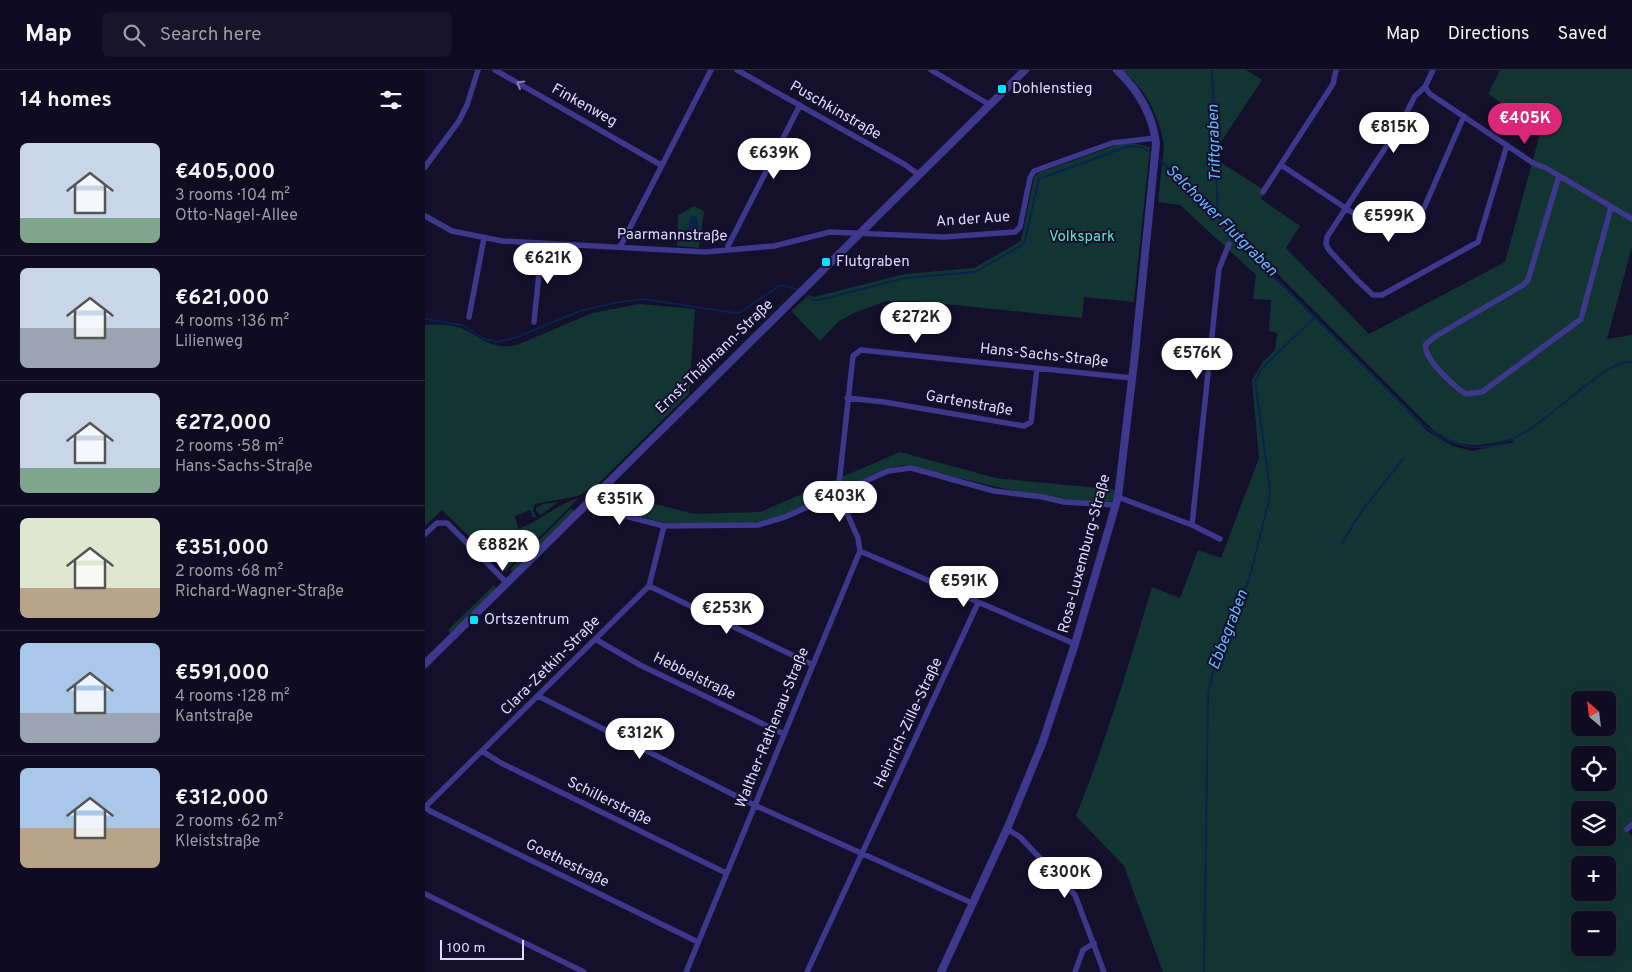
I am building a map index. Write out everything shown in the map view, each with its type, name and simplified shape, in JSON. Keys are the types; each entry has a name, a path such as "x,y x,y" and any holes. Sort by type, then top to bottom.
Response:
{"street":[{"path":"425,167 459,121 467,105 478,70"},
{"name":"Finkenweg","path":"495,70 661,165"},
{"path":"620,247 711,70"},
{"name":"Puschkinstraße","path":"737,70 911,168 919,175"},
{"path":"931,70 982,99 989,106"},
{"name":"Ernst-Thälmann-Straße","path":"425,664 1025,70"},
{"name":"Rosa-Luxemburg-Straße","path":"941,972 1007,828 1042,744 1075,644 1118,497 1133,378 1155,138 1151,121 1142,101 1117,70"},
{"path":"1263,192 1333,84 1336,70"},
{"path":"1433,70 1425,87 1418,91 1399,127 1327,237 1326,246 1369,292 1382,295 1478,242 1507,145"},
{"path":"1425,87 1430,94 1533,163 1632,219"},
{"path":"728,250 728,246 801,106"},
{"path":"1281,165 1387,233 1395,231 1421,212 1464,116"},
{"name":"An der Aue","path":"861,232 944,237 1015,232 1019,227 1030,178 1034,171 1112,143 1155,138"},
{"path":"1559,176 1528,280 1523,285 1436,336 1426,344 1425,351 1429,359 1466,394 1482,392 1581,319 1611,207"},
{"name":"Paarmannstraße","path":"425,216 453,230 484,238 542,244 705,252 774,246 830,232 861,232"},
{"path":"469,316 484,238"},
{"path":"534,322 542,244"},
{"path":"1192,525 1219,269 1229,244"},
{"name":"Hans-Sachs-Straße","path":"838,493 853,356 861,350 1133,378"},
{"name":"Gartenstraße","path":"847,398 884,402 1024,426 1031,422 1037,368"},
{"path":"587,503 594,508 664,526 767,524 888,470 905,467 994,491 1043,497 1064,502 1115,506"},
{"path":"838,493 859,538 860,551 1075,644"},
{"path":"1118,497 1192,525 1220,539"},
{"path":"425,534 437,523 447,523 507,583"},
{"path":"664,526 649,586 813,665"},
{"name":"Walther-Rathenau-Straße","path":"686,972 860,551"},
{"name":"Clara-Zetkin-Straße","path":"425,807 649,586"},
{"name":"Heinrich-Zille-Straße","path":"807,972 978,603"},
{"name":"Hebbelstraße","path":"595,639 640,665 784,734"},
{"path":"538,696 754,805 972,903"},
{"name":"Schillerstraße","path":"482,751 501,763 727,873"},
{"name":"Goethestraße","path":"425,807 451,822 698,942"},
{"path":"1007,828 1020,837 1075,895 1104,972"},
{"path":"425,894 584,972"},
{"path":"1075,972 1083,950 1094,943"}],"green space":[{"path":"1122,70 1246,70 1262,80 1219,145 1220,162 1261,188 1265,192 1261,199 1300,226 1286,248 1369,334 1505,262 1541,130 1488,94 1500,70 1632,70 1632,247 1607,339 1632,335 1632,828 1628,831 1632,837 1632,972 1163,972 1124,866 1076,816 1126,674 1152,587 1180,598 1198,550 1221,558 1259,458 1252,380 1263,362 1275,350 1277,333 1269,331 1271,300 1253,299 1256,275 1180,205 1158,202 1164,146 1155,114 1138,85","holes":["1241,237 1433,430 1461,444 1479,445 1511,439 1514,442 1472,451 1453,446 1427,431 1318,320 1237,243"]},
{"name":"Volkspark","path":"1132,143 1150,147 1134,302 1084,297 1082,318 916,301 887,301 856,312 839,321 820,341 791,311 809,295 814,297 905,274 974,268 1021,241 1034,178 1038,173 1117,145"},
{"path":"694,206 704,211 699,248 677,246 678,215"},
{"path":"640,304 695,309 689,394 597,485 578,496 535,504 533,510 536,517 533,517 530,510 515,516 518,529 534,522 563,504 579,498 505,571 442,510 425,526 425,325 461,328 487,342 508,346 517,345 592,313"},
{"path":"900,452 996,478 1117,490 1115,498 1109,502 1072,501 1010,490 904,465 885,469 778,518 753,523 665,523 594,504 608,492 694,514 760,512"},
{"path":"558,502 541,515 536,511 536,508 543,504"},
{"path":"571,508 575,512 513,572 510,569"},
{"path":"494,585 496,588 494,592 451,634 448,630"}],"water":[{"path":"691,216 696,216 699,227 696,232 685,237 682,233 688,228"}],"waterway":[{"name":"Triftgraben","path":"1212,70 1218,215"},
{"name":"Selchower Flutgraben","path":"804,294 813,300 819,300 905,278 975,272 1024,244 1039,179 1129,146 1141,147 1153,154"},
{"name":"Selchower Flutgraben","path":"1157,157 1218,216 1238,240 1421,423 1445,439 1468,447 1490,446 1510,440 1530,429 1609,369 1626,362 1632,362"},
{"name":"Selchower Flutgraben","path":"425,319 462,325 483,338 497,342 515,338 580,311 614,303 643,299 739,313 779,286 784,285 800,291"},
{"name":"Ebbegraben","path":"1204,972 1208,695 1216,659 1249,580 1270,489 1255,381 1262,368 1316,316"},
{"path":"1342,543 1361,512 1403,459"}],"place":[{"name":"Dohlenstieg","path":"1002,89"},
{"name":"Flutgraben","path":"826,262"},
{"name":"Ortszentrum","path":"474,620"}]}
